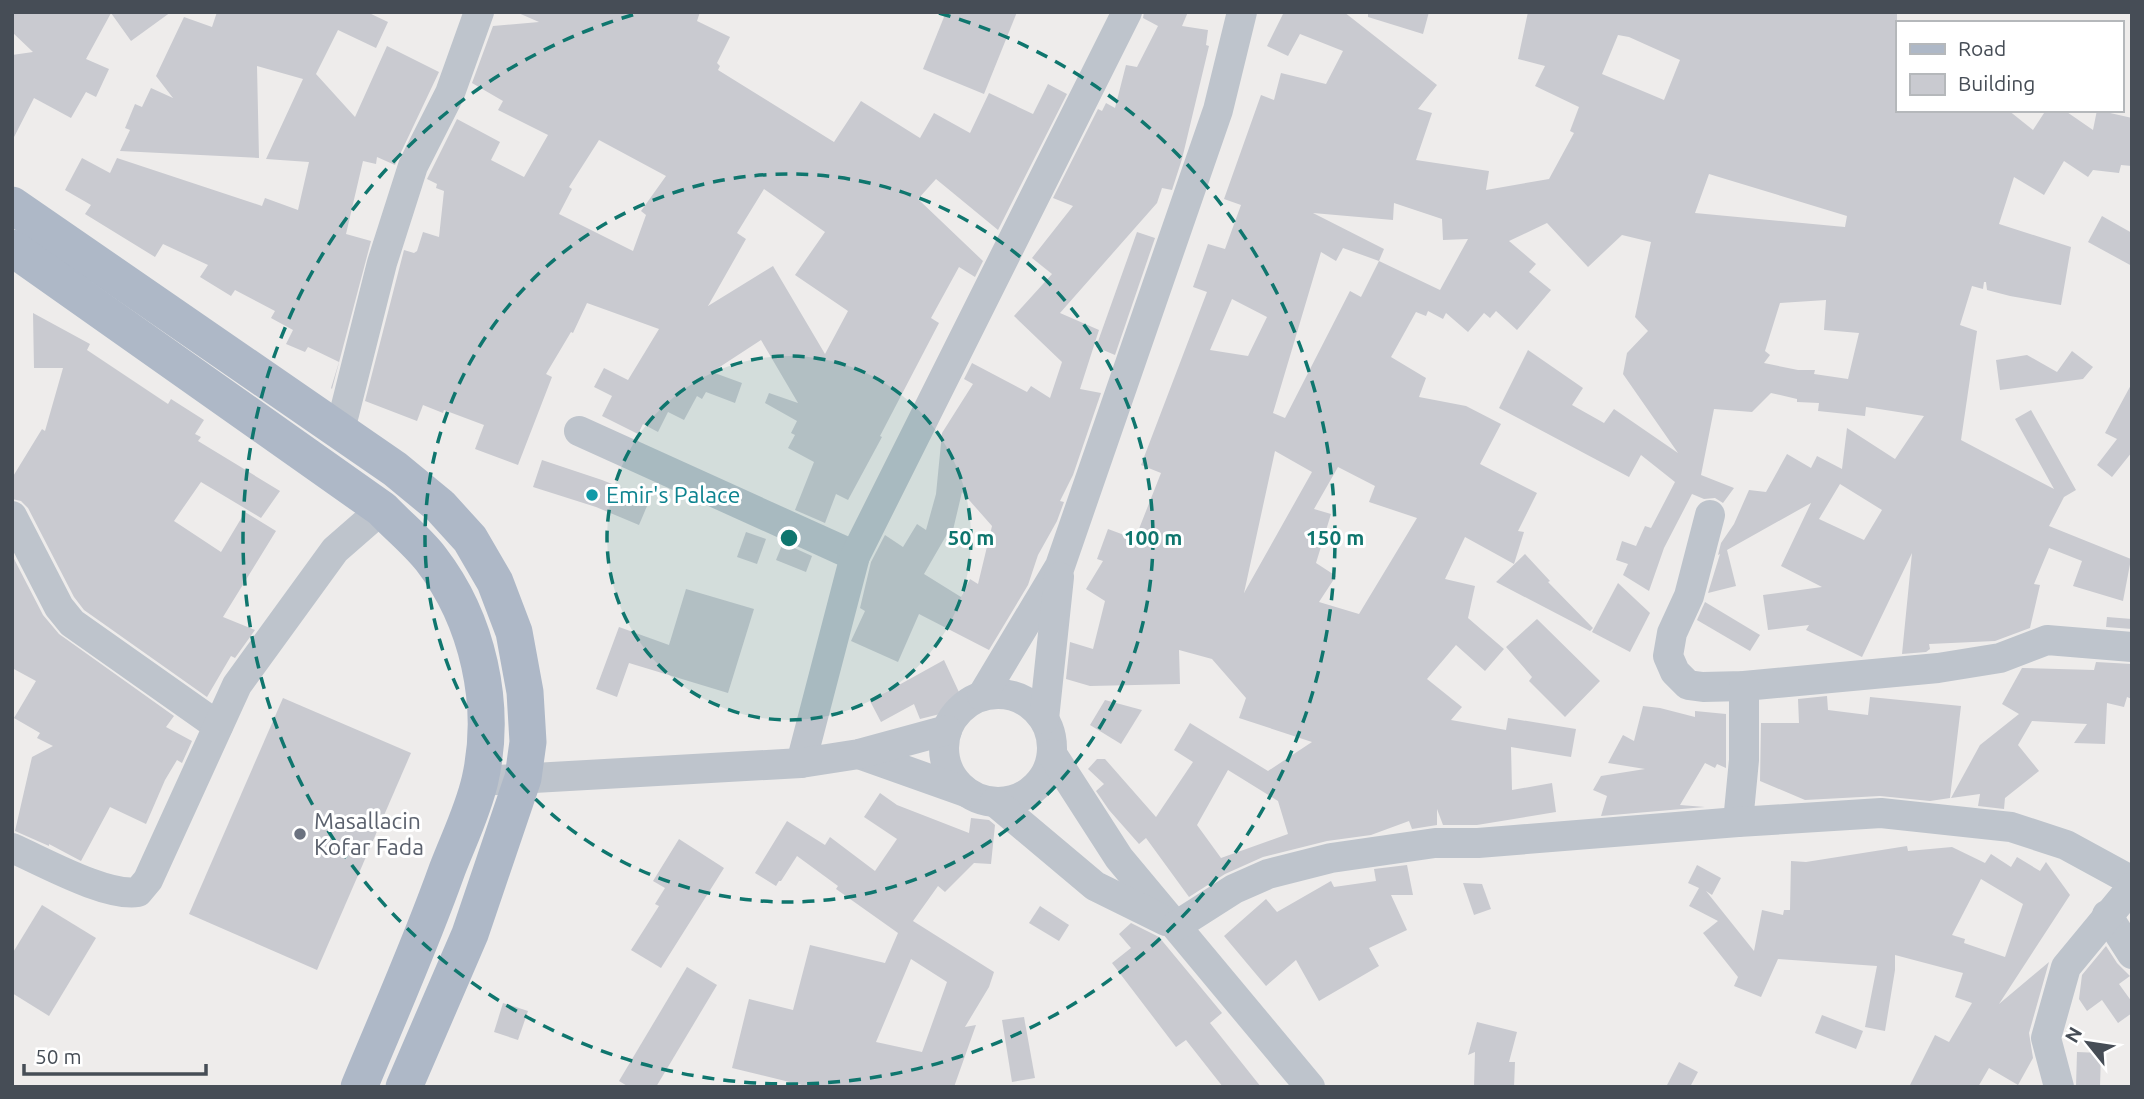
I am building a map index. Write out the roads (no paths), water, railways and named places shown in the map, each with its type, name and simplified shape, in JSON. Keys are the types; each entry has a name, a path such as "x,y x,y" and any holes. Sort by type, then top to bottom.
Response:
{"main road":[{"path":"12,205 395,469 440,506 470,539 495,582 514,632 525,692 528,742 523,778 470,934 404,1087"},
{"path":"12,248 382,509 430,558 456,599 473,640 484,683 486,733 480,781 430,918 359,1087"}],"street":[{"path":"340,430 382,263 413,166 450,93 478,12"},
{"path":"801,763 855,556 1127,12"},
{"path":"982,696 1060,566 1218,110 1242,12"},
{"path":"579,431 855,556"},
{"path":"12,848 102,887 125,894 138,892 148,880 237,685 335,550 382,509"},
{"path":"1710,515 1689,596 1672,633 1668,656 1675,672 1688,685 1744,686 1938,668 2000,658 2048,640 2132,647"},
{"path":"12,516 58,607 72,623 218,726"},
{"path":"1044,719 1060,566"},
{"path":"1738,822 1744,760 1744,686"},
{"path":"859,754 980,799 1010,801 1024,796 1036,786 1047,771 1052,754 1051,736 1044,719 1031,705 1016,697 999,693 982,696 967,703 954,715 947,730 945,760 949,773 966,792"},
{"path":"480,781 801,763 859,754 947,730"},
{"path":"1052,754 1119,858 1310,1087"},
{"path":"995,802 1095,886 1176,926"},
{"path":"1176,926 1234,890 1268,874 1331,858 1435,843 1478,843 1881,813 2011,827 2066,845 2132,881"},
{"path":"2059,1087 2046,1038 2066,967 2132,887"},
{"path":"2107,915 2132,954"}],"place":[{"name":"Emir's Palace","path":"592,495"},
{"name":"Masallacin Kofar Fada","path":"300,834"}]}
